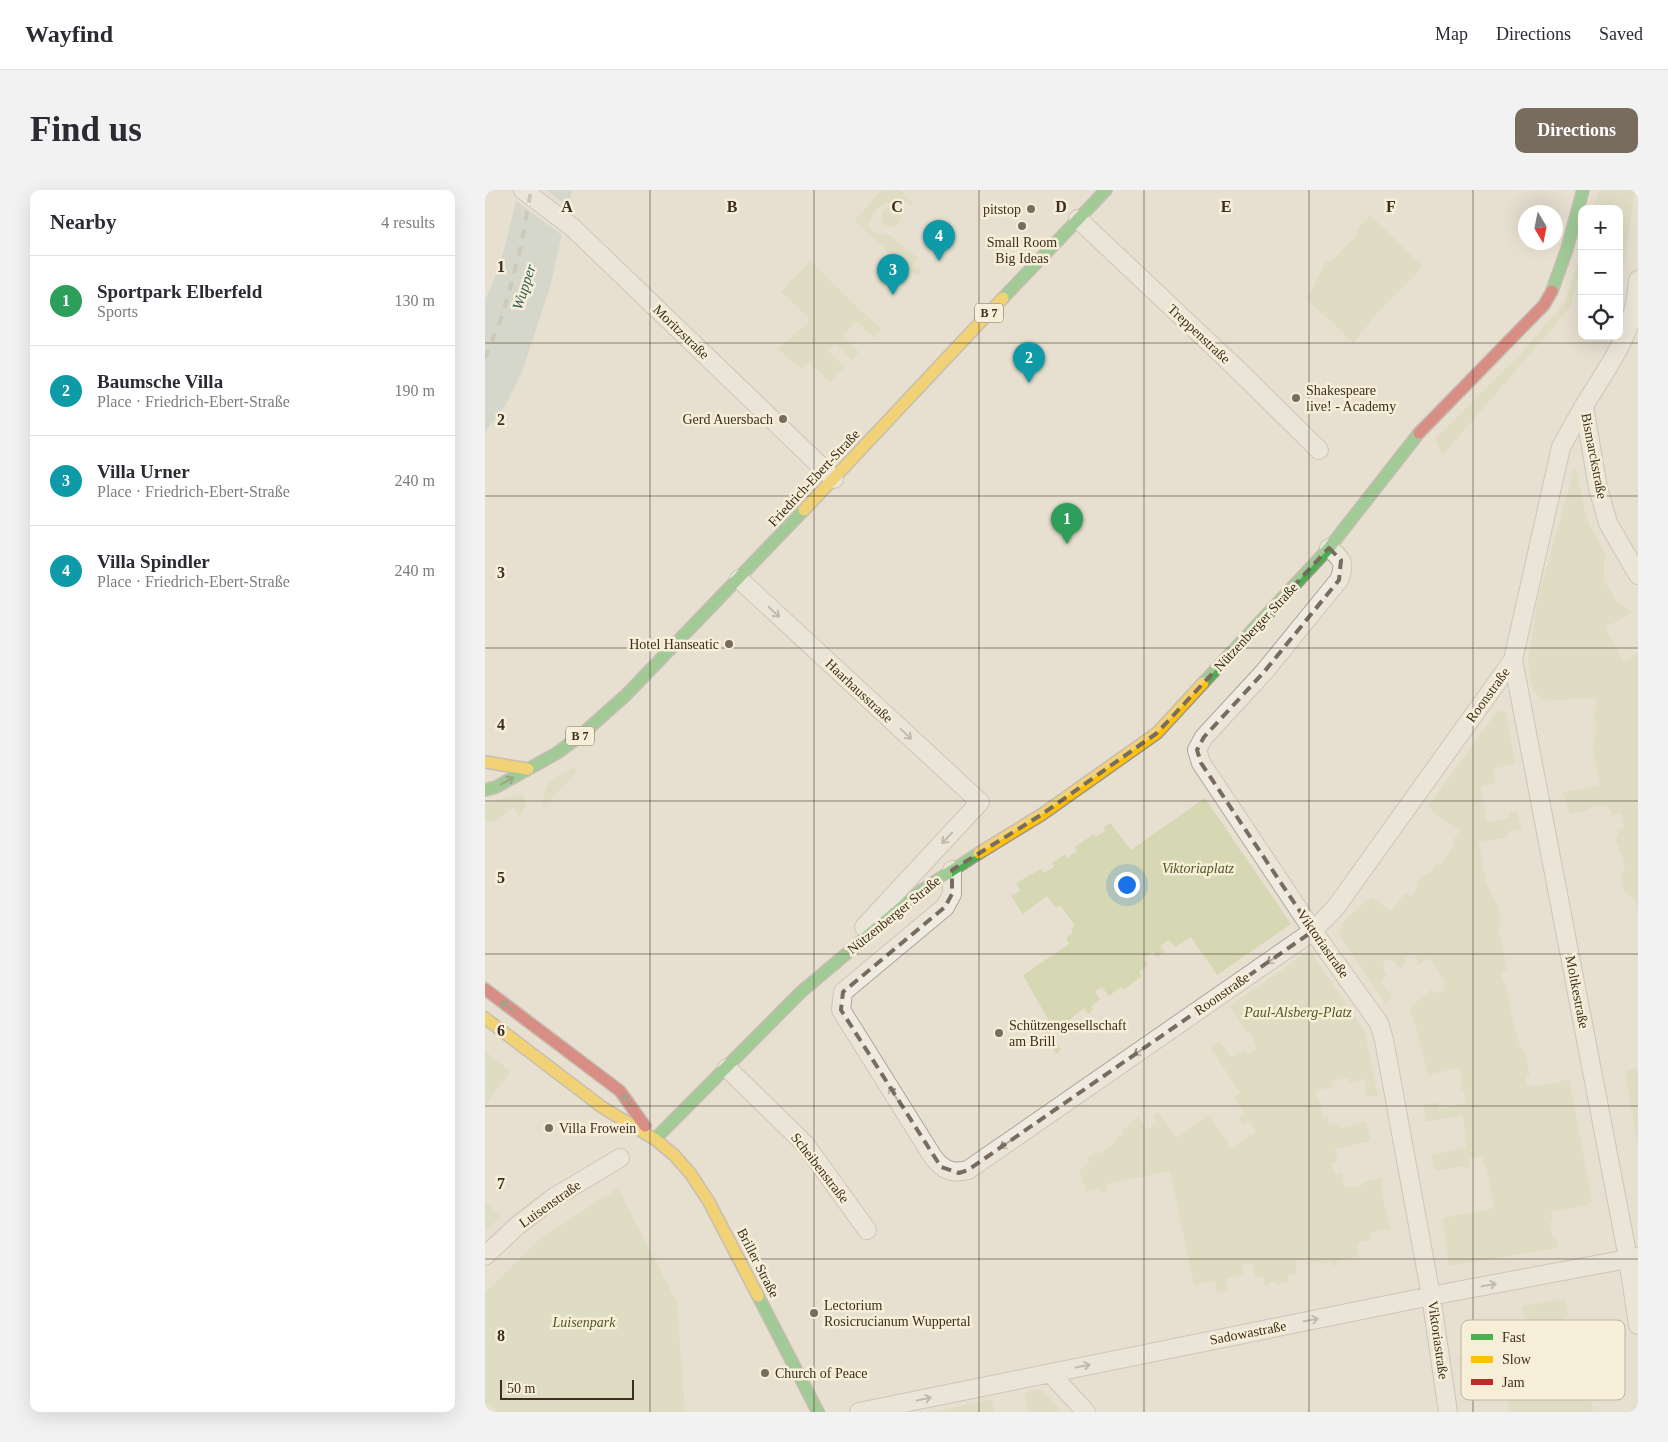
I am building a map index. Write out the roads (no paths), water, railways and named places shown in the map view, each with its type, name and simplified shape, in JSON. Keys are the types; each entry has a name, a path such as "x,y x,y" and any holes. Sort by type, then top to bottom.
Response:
{"main road":[{"name":"Friedrich-Ebert-Straße","path":"485,790 496,787 557,753 580,736 619,701 739,579 1106,190"},
{"name":"Nützenberger Straße","path":"655,1139 727,1068 781,1011 825,971 922,890 1041,815 1157,733 1329,548 1419,433 1544,305 1556,284 1583,190"},
{"path":"485,762 528,769"},
{"name":"Briller Straße","path":"485,989 620,1091 655,1139"},
{"name":"Briller Straße","path":"485,1018 602,1107 618,1114 640,1131 655,1139 684,1164 698,1182 715,1212 819,1412"},
{"path":"521,1046 536,1027"}],"street":[{"name":"Moritzstraße","path":"523,190 572,227 834,479"},
{"name":"Treppenstraße","path":"1078,219 1238,370 1319,450"},
{"name":"Bismarckstraße","path":"1638,280 1634,311 1627,329 1613,359 1585,406 1598,488 1608,523 1638,575"},
{"name":"Roonstraße","path":"951,870 952,894 945,908 843,992 841,1010 933,1157 941,1168 959,1173 968,1170 1313,931 1336,906 1513,660 1561,447 1585,406"},
{"name":"Viktoriastraße","path":"1329,548 1341,560 1343,569 1339,580 1264,672 1204,736 1197,750 1201,763 1313,931 1379,1023 1384,1040 1431,1296 1448,1412"},
{"name":"Haarhausstraße","path":"739,579 980,802"},
{"name":"Moltkestraße","path":"1513,660 1633,1258 1638,1325"},
{"name":"Nützenberger Straße","path":"825,971 980,802"},
{"name":"Scheibenstraße","path":"727,1068 805,1144 867,1230"},
{"name":"Luisenstraße","path":"485,1256 517,1226 553,1198 620,1158"},
{"name":"Sadowastraße","path":"859,1412 1431,1296 1633,1258"},
{"path":"1050,1373 1085,1412"}],"water":[{"name":"Wupper","path":"518,190 572,190 550,287 522,372 506,404 485,432 485,300 501,260"}],"railway":[{"path":"485,358 503,314 521,247 531,190"}],"place":[{"name":"pitstop","path":"1031,209"},
{"name":"Small Room Big Ideas","path":"1022,226"},
{"name":"Villa Spindler","path":"939,261"},
{"name":"Villa Urner","path":"893,295"},
{"name":"Baumsche Villa","path":"1029,383"},
{"name":"Shakespeare live! - Academy","path":"1296,398"},
{"name":"Gerd Auersbach","path":"783,419"},
{"name":"Sportpark Elberfeld","path":"1067,544"},
{"name":"Hotel Hanseatic","path":"729,644"},
{"name":"Schützengesellschaft am Brill","path":"999,1033"},
{"name":"Villa Frowein","path":"549,1128"},
{"name":"Lectorium Rosicrucianum Wuppertal","path":"814,1313"},
{"name":"Church of Peace","path":"765,1373"}],"park label":[{"name":"Viktoriaplatz","path":"1198,868"},
{"name":"Paul-Alsberg-Platz","path":"1298,1012"},
{"name":"Luisenpark","path":"584,1322"}]}
